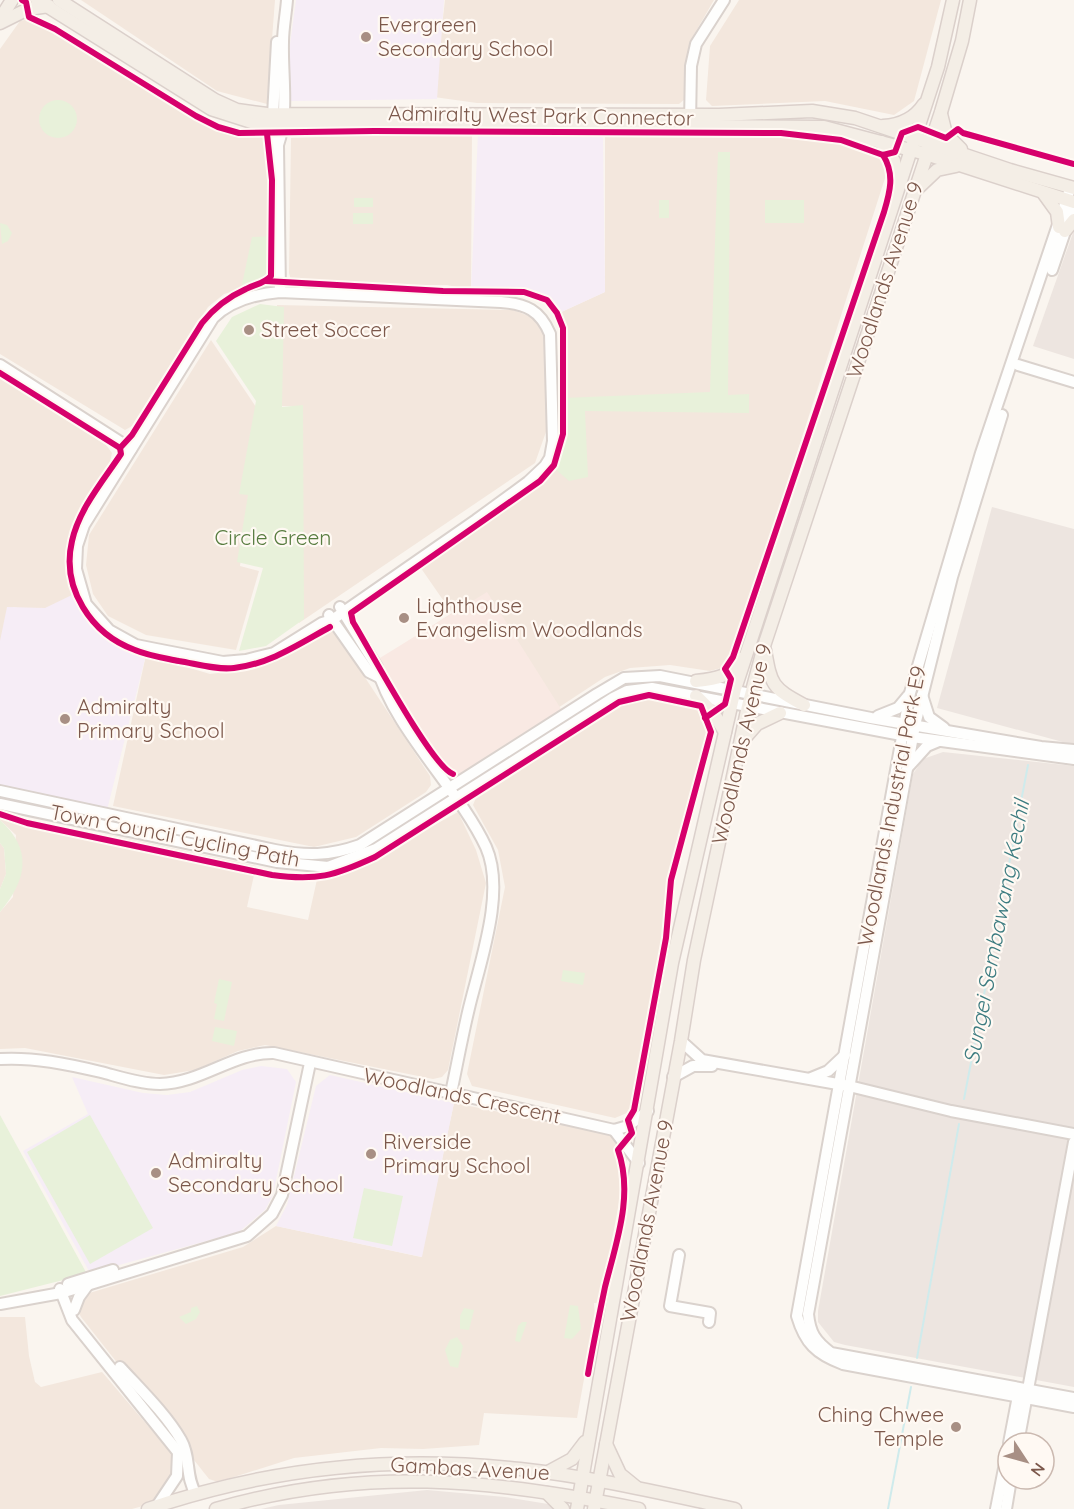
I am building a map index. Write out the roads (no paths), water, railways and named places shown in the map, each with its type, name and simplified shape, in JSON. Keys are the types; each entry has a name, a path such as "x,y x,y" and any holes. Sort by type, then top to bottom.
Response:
{"main road":[{"path":"0,19 12,0"},
{"path":"38,0 55,3 212,109 236,119 694,120 824,127 880,141 913,144 970,156 1072,187"},
{"name":"Woodlands Avenue 9","path":"577,1503 639,1163 672,963 698,841 735,689 913,144 953,0"},
{"name":"Woodlands Avenue 9","path":"595,1504 694,960 748,706 764,646 941,112 962,41 970,0"},
{"path":"0,23 28,9 55,3"},
{"path":"882,127 899,124 910,118 920,110 928,96"},
{"path":"694,120 812,111 839,114 882,127 913,144"},
{"path":"941,112 948,137 970,156"},
{"path":"880,141 893,158 899,188"},
{"path":"928,148 960,165 1071,202"},
{"path":"912,198 920,184 937,170 960,165"},
{"path":"1042,192 1057,212 1062,229 1074,220"},
{"path":"696,681 721,678 729,674 749,644"},
{"path":"764,646 770,679 774,686 804,705"},
{"path":"696,696 712,712 725,732"},
{"path":"740,743 756,724 780,713"},
{"path":"547,1473 572,1459 589,1436"},
{"path":"605,1443 620,1474 640,1489"},
{"name":"Gambas Avenue","path":"152,1508 196,1494 291,1474 374,1464 475,1465 580,1477 735,1509"},
{"name":"Gambas Avenue","path":"216,1509 296,1490 385,1481 436,1480 491,1483 547,1493 577,1503 633,1509"},
{"path":"547,1493 563,1509"}],"street":[{"path":"278,120 281,0"},
{"path":"280,292 278,145 272,134 278,120 287,0"},
{"path":"694,120 691,66 696,44 724,0"},
{"path":"694,120 698,65 702,45 730,0"},
{"name":"Woodlands Industrial Park E9","path":"938,612 1071,202 1072,187"},
{"name":"Woodlands Industrial Park E9","path":"844,1088 845,1055 895,775 981,453 1062,229"},
{"path":"280,292 516,303 528,306 537,312 550,334 553,441 550,458 528,482 486,512 273,653 246,660 223,662 136,645 109,630 86,604 76,569 77,546 89,514 130,448 200,338 221,310 244,299 280,292"},
{"path":"0,365 130,448"},
{"path":"1018,365 1074,382"},
{"path":"341,610 377,667 379,677 405,722 486,847 494,884 493,902 451,1094"},
{"path":"327,619 369,672 379,677"},
{"path":"0,791 275,850 315,856 329,855 360,845 624,678 660,676 696,681 872,718 1041,747 1074,750"},
{"path":"0,804 277,862 328,867 376,849 627,691 652,688 907,736 1074,759"},
{"path":"872,718 898,708 916,693 929,717 948,731"},
{"path":"877,730 888,736 893,749 895,775"},
{"name":"Woodlands Industrial Park E9","path":"907,736 907,769 797,1316 813,1349 824,1357 843,1364 1024,1395"},
{"path":"907,769 927,746 939,741"},
{"path":"681,1041 702,1059 811,1078 844,1088"},
{"name":"Woodlands Crescent","path":"0,1059 24,1058 70,1065 147,1083 189,1081 249,1054 274,1053 310,1063 614,1130"},
{"path":"811,1078 828,1071 845,1055"},
{"path":"64,1289 87,1286 247,1236 272,1214 282,1195 310,1063"},
{"path":"674,1077 688,1068 703,1065 866,1092 951,1111 1074,1134"},
{"path":"639,1163 614,1130 628,1126 648,1111"},
{"path":"1020,1431 1024,1395 1074,1142"},
{"path":"0,1304 39,1298 180,1249 245,1231 252,1232"},
{"path":"680,1255 670,1306 710,1313 709,1322"},
{"path":"71,1311 87,1286"},
{"path":"64,1289 71,1311 178,1452 177,1476 152,1508"},
{"path":"39,1298 71,1311 180,1439 188,1459 192,1487 196,1494"},
{"path":"1024,1395 1074,1398"},
{"path":"1024,1395 1074,1407"},
{"path":"1013,1431 1024,1395"},
{"path":"996,1509 1000,1491"},
{"path":"1006,1509 1009,1491"}],"waterway":[{"name":"Sungei Sembawang Kechil","path":"964,1099 1028,765"},
{"name":"Sungei Sembawang Kechil","path":"917,1358 959,1124"},
{"name":"Sungei Sembawang Kechil","path":"888,1509 911,1387"}],"place":[{"name":"Evergreen Secondary School","path":"366,37"},
{"name":"Street Soccer","path":"249,330"},
{"name":"Lighthouse Evangelism Woodlands","path":"404,618"},
{"name":"Admiralty Primary School","path":"65,719"},
{"name":"Riverside Primary School","path":"371,1154"},
{"name":"Admiralty Secondary School","path":"156,1173"},
{"name":"Ching Chwee Temple","path":"956,1427"}],"park label":[{"name":"Circle Green","path":"273,538"}]}
